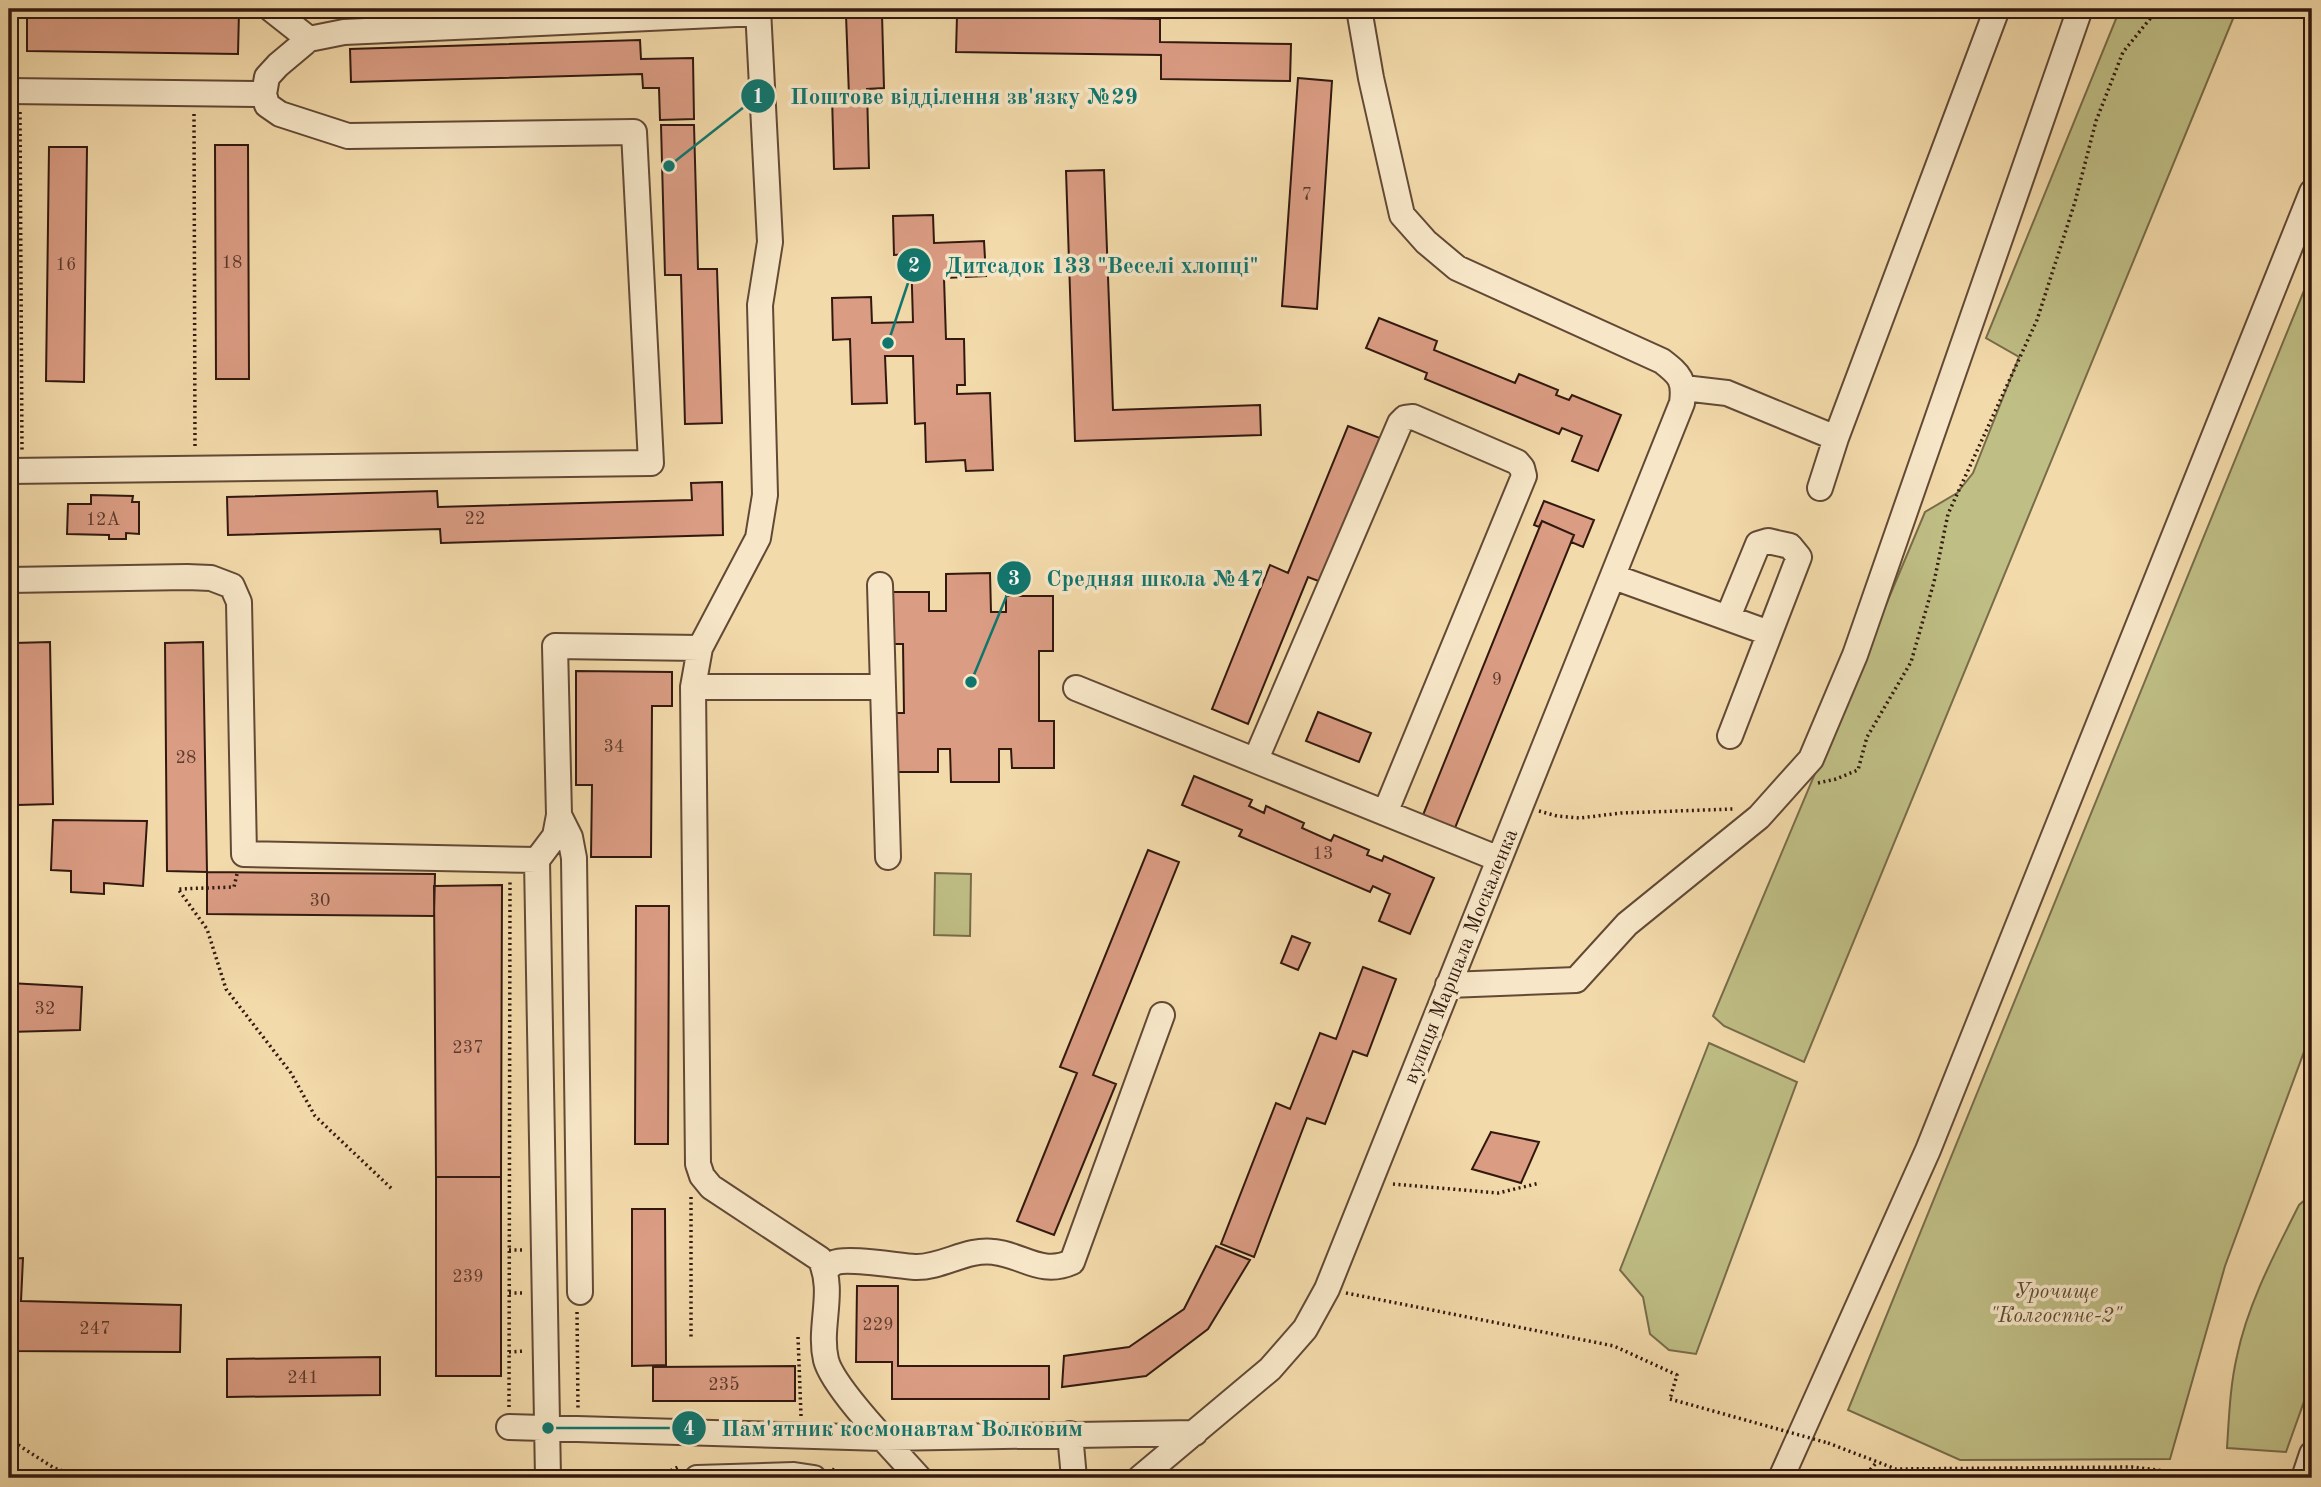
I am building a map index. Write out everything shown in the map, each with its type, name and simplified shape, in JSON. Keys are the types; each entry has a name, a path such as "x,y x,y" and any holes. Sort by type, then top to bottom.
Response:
{"street":[{"path":"271,9 309,39"},
{"path":"1359,9 1371,78 1402,215 1426,242 1457,268 1662,361 1681,381 1727,393 1836,438"},
{"path":"1820,488 1836,438 1997,9"},
{"path":"1448,985 1576,980 1627,924 1759,817 1811,759 1855,655 2080,9"},
{"path":"15,470 651,463 635,132 348,136 280,114 267,104 264,94 267,76 309,39 344,32 758,11 770,242 760,305 765,495 758,537 700,648 693,687 698,1164 702,1176 711,1187 820,1259 826,1270 826,1360 831,1375 919,1478"},
{"path":"14,91 264,94"},
{"path":"1781,1478 1928,1150 2312,192"},
{"name":"вулиця Маршала Москаленка","path":"1140,1478 1270,1369 1305,1329 1327,1289 1670,438 1682,404 1681,381"},
{"path":"1256,759 1400,423 1405,418 1413,417 1517,462 1524,476 1385,813"},
{"path":"1728,617 1758,544 1768,541 1790,546 1799,557 1730,736"},
{"path":"9,580 187,577 211,578 232,586 239,603 244,854 537,860"},
{"path":"1614,577 1769,634"},
{"path":"880,585 888,857"},
{"path":"548,1478 537,860 555,836 559,815 555,646 700,648"},
{"path":"693,687 883,687"},
{"path":"1076,688 1499,859"},
{"path":"559,815 570,837 574,858 580,1292"},
{"path":"826,1270 834,1263 845,1261 917,1267 936,1265 995,1251 1046,1268 1061,1267 1072,1262 1162,1015"},
{"path":"509,1427 884,1438 1195,1433"},
{"path":"1070,1434 1074,1478"},
{"path":"2304,1478 2312,1454"},
{"path":"697,1478 794,1475 814,1478"}],"path":[{"path":"14,91 15,470"},
{"path":"194,93 195,469"},
{"path":"244,845 234,887 178,889 207,929 226,989 291,1073 315,1116 392,1189"},
{"path":"509,1427 510,860"},
{"path":"691,1337 690,1200 698,1164"},
{"path":"1370,1182 1498,1193 1540,1183"},
{"path":"1327,1289 1614,1346 1677,1375 1670,1399 1857,1453 1896,1469 1931,1471 2132,1467 2174,1472 2193,1478"},
{"path":"579,1428 575,1320 580,1292"},
{"path":"798,1337 802,1436"},
{"path":"9,1439 54,1468 84,1478"},
{"path":"1863,1478 1876,1463"}],"green space":[{"path":"2120,9 2237,9 1804,1062 1724,1026 1713,1016 1925,512 1957,493 1973,473 2019,357 1986,338"},
{"name":"Урочище \"Колгоспне-2\"","path":"2312,271 2312,1030 2225,1266 2170,1459 1960,1460 1848,1410"},
{"path":"935,873 971,874 970,936 934,935"},
{"path":"1709,1043 1797,1082 1696,1354 1669,1350 1650,1334 1643,1297 1620,1270"},
{"path":"2312,1194 2312,1379 2286,1452 2227,1448 2233,1379 2248,1317 2299,1205"}],"building":[{"path":"27,9 239,11 238,54 27,51"},
{"path":"882,14 884,88 867,89 869,168 834,169 832,96 849,96 846,15"},
{"path":"957,16 1160,19 1160,42 1291,44 1290,81 1161,79 1161,55 956,52"},
{"path":"640,40 641,59 693,58 694,119 660,120 659,88 643,88 642,74 351,82 350,49"},
{"path":"1298,78 1332,81 1317,309 1282,306"},
{"path":"661,125 694,125 698,269 717,269 722,423 685,424 681,275 665,275"},
{"path":"215,145 248,145 249,379 216,379"},
{"path":"49,147 87,147 84,382 46,381"},
{"path":"1104,170 1113,410 1260,405 1261,435 1075,441 1066,171"},
{"path":"933,215 934,243 984,241 986,276 944,278 946,339 964,339 965,385 957,385 957,394 990,393 993,470 966,471 965,460 926,462 925,423 915,424 913,356 885,356 887,403 852,404 850,339 833,340 832,298 871,297 872,323 913,322 911,254 894,255 893,216"},
{"path":"1379,318 1437,341 1434,350 1515,383 1519,374 1558,390 1556,395 1569,400 1572,395 1621,415 1598,471 1572,461 1582,436 1562,428 1559,434 1425,379 1427,373 1366,348"},
{"path":"1348,426 1380,438 1321,582 1308,577 1248,724 1212,709 1270,565 1288,573"},
{"path":"722,482 723,535 441,543 440,529 228,535 227,497 437,491 438,507 692,500 691,483"},
{"path":"91,495 133,496 132,502 139,502 139,534 126,533 126,539 109,539 109,535 67,534 68,504 91,504"},
{"path":"1544,501 1594,520 1583,547 1571,542 1574,535 1542,521 1539,527 1534,525"},
{"path":"1542,521 1574,535 1455,828 1423,815"},
{"path":"990,573 991,612 1006,612 1006,596 1053,596 1053,651 1039,651 1039,721 1054,721 1054,768 1012,768 1011,749 999,749 999,782 951,782 950,749 938,749 938,772 893,772 892,713 904,713 903,644 891,644 891,592 929,592 929,611 946,611 946,574"},
{"path":"50,642 53,804 18,805 14,643"},
{"path":"203,642 207,872 167,871 165,643"},
{"path":"576,671 672,672 672,706 652,706 651,857 591,857 592,785 576,785"},
{"path":"1318,712 1371,733 1359,762 1306,741"},
{"path":"1194,776 1252,800 1249,806 1264,813 1266,806 1304,823 1302,828 1331,841 1334,835 1369,850 1367,855 1382,861 1384,856 1434,878 1410,934 1379,921 1390,894 1373,886 1370,892 1239,836 1242,830 1182,805"},
{"path":"53,820 147,821 143,886 104,883 104,894 71,892 71,871 51,870"},
{"path":"1148,850 1179,862 1093,1075 1116,1084 1054,1235 1017,1221 1077,1073 1060,1067"},
{"path":"207,872 435,874 434,916 207,914"},
{"path":"502,885 501,1177 436,1177 434,886"},
{"path":"636,906 669,906 668,1144 635,1144"},
{"path":"1292,936 1310,943 1298,970 1281,963"},
{"path":"1363,967 1396,979 1367,1056 1353,1051 1325,1124 1307,1118 1254,1257 1221,1244 1276,1103 1290,1109 1320,1033 1336,1039"},
{"path":"9,983 82,987 80,1030 9,1032"},
{"path":"1491,1132 1539,1142 1521,1183 1472,1169"},
{"path":"436,1177 501,1177 501,1376 436,1376"},
{"path":"632,1209 665,1209 666,1365 632,1366"},
{"path":"1216,1246 1250,1260 1208,1329 1146,1376 1062,1387 1064,1356 1129,1347 1184,1309"},
{"path":"23,1258 21,1301 181,1305 180,1352 9,1351 9,1259"},
{"path":"857,1286 898,1286 898,1366 1049,1366 1049,1399 892,1399 892,1362 856,1362"},
{"path":"380,1357 380,1395 227,1397 227,1359"},
{"path":"795,1366 795,1401 653,1401 653,1367"}],"place":[{"name":"Поштове відділення зв'язку №29","path":"669,166"},
{"name":"Дитсадок 133 \"Веселі хлопці\"","path":"888,343"},
{"name":"Средняя школа №47","path":"971,682"},
{"name":"Пам'ятник космонавтам Волковим","path":"548,1428"}]}
